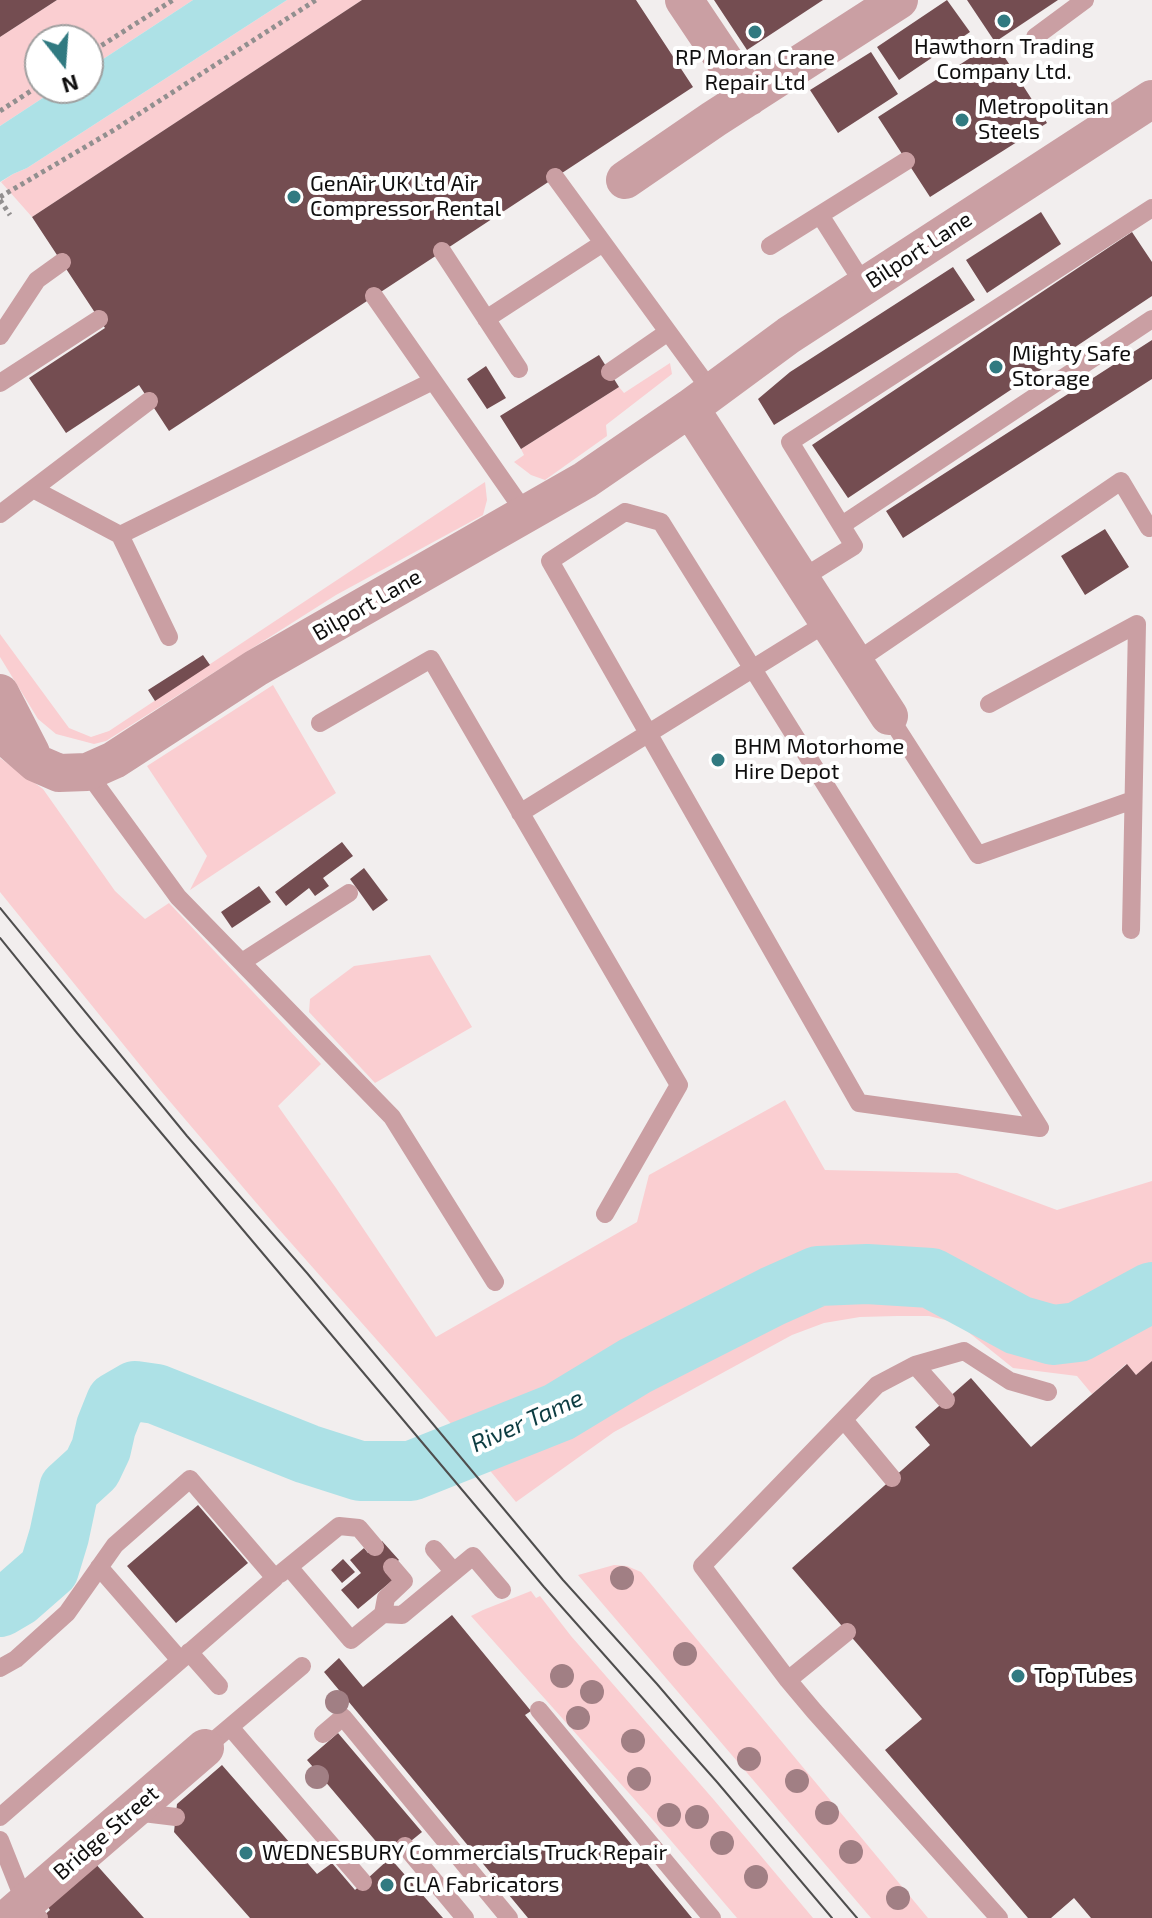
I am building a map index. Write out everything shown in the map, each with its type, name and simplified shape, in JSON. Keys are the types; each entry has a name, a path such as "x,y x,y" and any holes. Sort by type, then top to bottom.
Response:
{"street":[{"path":"625,180 899,0"},
{"path":"700,16 749,97"},
{"name":"Bilport Lane","path":"87,772 114,760 256,668 585,480 789,335 1152,99"},
{"path":"701,400 801,579 889,716"},
{"path":"0,693 36,763"},
{"path":"0,732 36,763 59,773 87,772"},
{"name":"Bridge Street","path":"24,1913 132,1811 218,1738"}],"lane":[{"path":"1035,37 1085,0"},
{"path":"770,246 906,161"},
{"path":"555,177 668,332 701,400"},
{"path":"801,579 854,546 790,442 1152,208"},
{"path":"820,215 865,286"},
{"path":"486,319 603,243"},
{"path":"442,251 519,369"},
{"path":"0,336 37,280 62,262"},
{"path":"374,296 526,514"},
{"path":"0,383 99,319"},
{"path":"842,525 1152,319"},
{"path":"610,372 668,332"},
{"path":"120,535 433,381"},
{"path":"0,514 149,401"},
{"path":"854,663 1121,481 1149,528"},
{"path":"33,489 120,535 169,637"},
{"path":"625,512 661,522 1040,1128 859,1103 648,734 550,561 625,512"},
{"path":"520,813 828,622"},
{"path":"989,704 1137,624 1131,930"},
{"path":"320,723 431,659 679,1085 605,1214"},
{"path":"889,716 978,855 1133,800"},
{"path":"87,772 178,897 392,1117 495,1282"},
{"path":"242,962 349,893"},
{"path":"999,1918 788,1680 702,1566 877,1385 915,1365 964,1351 1010,1381 1048,1392"},
{"path":"915,1365 946,1400"},
{"path":"844,1420 892,1478"},
{"path":"0,1668 16,1659 67,1613 115,1545 190,1479 351,1640 383,1614 386,1598 404,1581 392,1567"},
{"path":"0,1817 339,1526 359,1528 375,1547"},
{"path":"434,1549 454,1572"},
{"path":"383,1614 402,1615 473,1556 502,1590"},
{"path":"99,1567 185,1656 219,1686"},
{"path":"788,1680 847,1632"},
{"path":"302,1666 218,1738 363,1882"},
{"path":"539,1710 712,1918"},
{"path":"323,1734 343,1717 465,1854 509,1918"},
{"path":"132,1811 176,1817"},
{"path":"0,1840 24,1913"},
{"path":"405,1846 465,1918"}],"path":[{"path":"104,44 173,0"},
{"path":"10,215 0,199 316,0"},
{"path":"0,111 24,95"}],"shaded area":[{"path":"57,0 193,0 104,58 104,24 24,24 24,104 34,104 0,126 0,37"},
{"path":"287,0 362,0 32,217 1,182 27,168"},
{"path":"670,363 672,374 606,425 607,436 545,480 531,475 514,462 524,455 521,449 619,387 624,393"},
{"path":"485,482 487,500 483,515 336,595 106,741 94,744 56,734 38,719 0,657 0,634 69,728 91,737 109,731"},
{"path":"273,685 336,793 190,890 207,856 147,766"},
{"path":"0,758 43,789 115,891 145,919 169,903 321,1064 278,1106 436,1337 637,1222 649,1175 785,1100 825,1170 957,1173 1057,1210 1152,1181 1152,1362 1136,1375 1126,1364 1092,1394 1077,1376 1013,1368 957,1323 929,1316 897,1316 860,1317 824,1323 792,1335 614,1432 516,1502 161,1091 0,892"},
{"path":"430,955 472,1027 375,1083 309,1012 310,999 354,966"},
{"path":"614,1565 641,1572 928,1918 871,1918 578,1575"},
{"path":"531,1591 536,1598 540,1596 813,1918 737,1918 471,1616"}],"water":[{"path":"193,0 287,0 27,168 0,182 0,126 34,104 104,104 104,58"}],"building":[{"path":"0,0 57,0 0,37"},
{"name":"GenAir UK Ltd Air Compressor Rental","path":"362,0 636,0 693,87 169,431 139,385 66,433 29,378 105,328 32,217"},
{"name":"RP Moran Crane Repair Ltd","path":"714,0 823,0 747,50"},
{"path":"947,0 970,32 899,80 877,47"},
{"name":"Hawthorn Trading Company Ltd.","path":"967,0 1058,0 995,42"},
{"name":"Metropolitan Steels","path":"995,42 1047,123 930,197 878,117"},
{"path":"871,52 898,94 838,133 810,90"},
{"path":"1041,212 1061,244 987,293 966,260"},
{"path":"1132,232 1152,262 1152,296 848,498 812,445"},
{"path":"953,267 975,300 774,425 758,399 790,372"},
{"path":"1152,340 1152,379 903,538 886,511"},
{"path":"599,355 619,387 521,449 500,416"},
{"path":"486,366 506,398 487,409 467,379"},
{"path":"1105,529 1129,567 1085,595 1061,556"},
{"path":"203,655 210,665 155,701 148,690"},
{"path":"342,842 353,856 323,878 329,886 315,896 309,888 286,906 275,892"},
{"path":"364,868 388,900 373,911 350,879"},
{"path":"259,886 271,902 232,928 221,912"},
{"name":"Top Tubes","path":"1152,1361 1152,1918 1091,1918 1074,1898 1051,1918 1028,1918 885,1750 922,1719 792,1568 930,1445 915,1427 971,1378 1031,1447 1127,1364 1136,1375"},
{"path":"198,1505 248,1563 176,1623 127,1566"},
{"path":"382,1541 399,1560 385,1572 393,1580 358,1609 341,1590 361,1573 350,1560 364,1548 368,1553"},
{"path":"343,1559 355,1572 342,1583 331,1570"},
{"path":"452,1615 531,1711 525,1715 692,1918 528,1918 324,1672 339,1658 363,1687"},
{"path":"338,1733 422,1832 390,1858 307,1760"},
{"name":"WEDNESBURY Commercials Truck Repair","path":"222,1765 317,1874 332,1863 355,1890 390,1858 443,1918 250,1918 174,1832 177,1804"},
{"path":"94,1862 144,1918 41,1918 50,1910 46,1904"}],"waterway":[{"name":"River Tame","path":"0,1607 17,1597 49,1569 69,1489 92,1468 116,1402 135,1391 156,1394 307,1454 360,1471 411,1471 559,1412 635,1366 818,1276 867,1274 931,1278 1018,1325 1053,1335 1078,1332 1152,1292"}],"tram line":[{"path":"0,908 187,1136 307,1273 563,1580 657,1684 857,1918"},
{"path":"0,938 544,1587 717,1782 832,1918"}],"place":[{"name":"Hawthorn Trading Company Ltd.","path":"1004,21"},
{"name":"RP Moran Crane Repair Ltd","path":"755,32"},
{"name":"Metropolitan Steels","path":"962,120"},
{"name":"GenAir UK Ltd Air Compressor Rental","path":"294,197"},
{"name":"Mighty Safe Storage","path":"996,367"},
{"name":"BHM Motorhome Hire Depot","path":"718,760"},
{"name":"Top Tubes","path":"1018,1676"},
{"name":"WEDNESBURY Commercials Truck Repair","path":"246,1853"},
{"name":"CLA Fabricators","path":"387,1885"}]}
